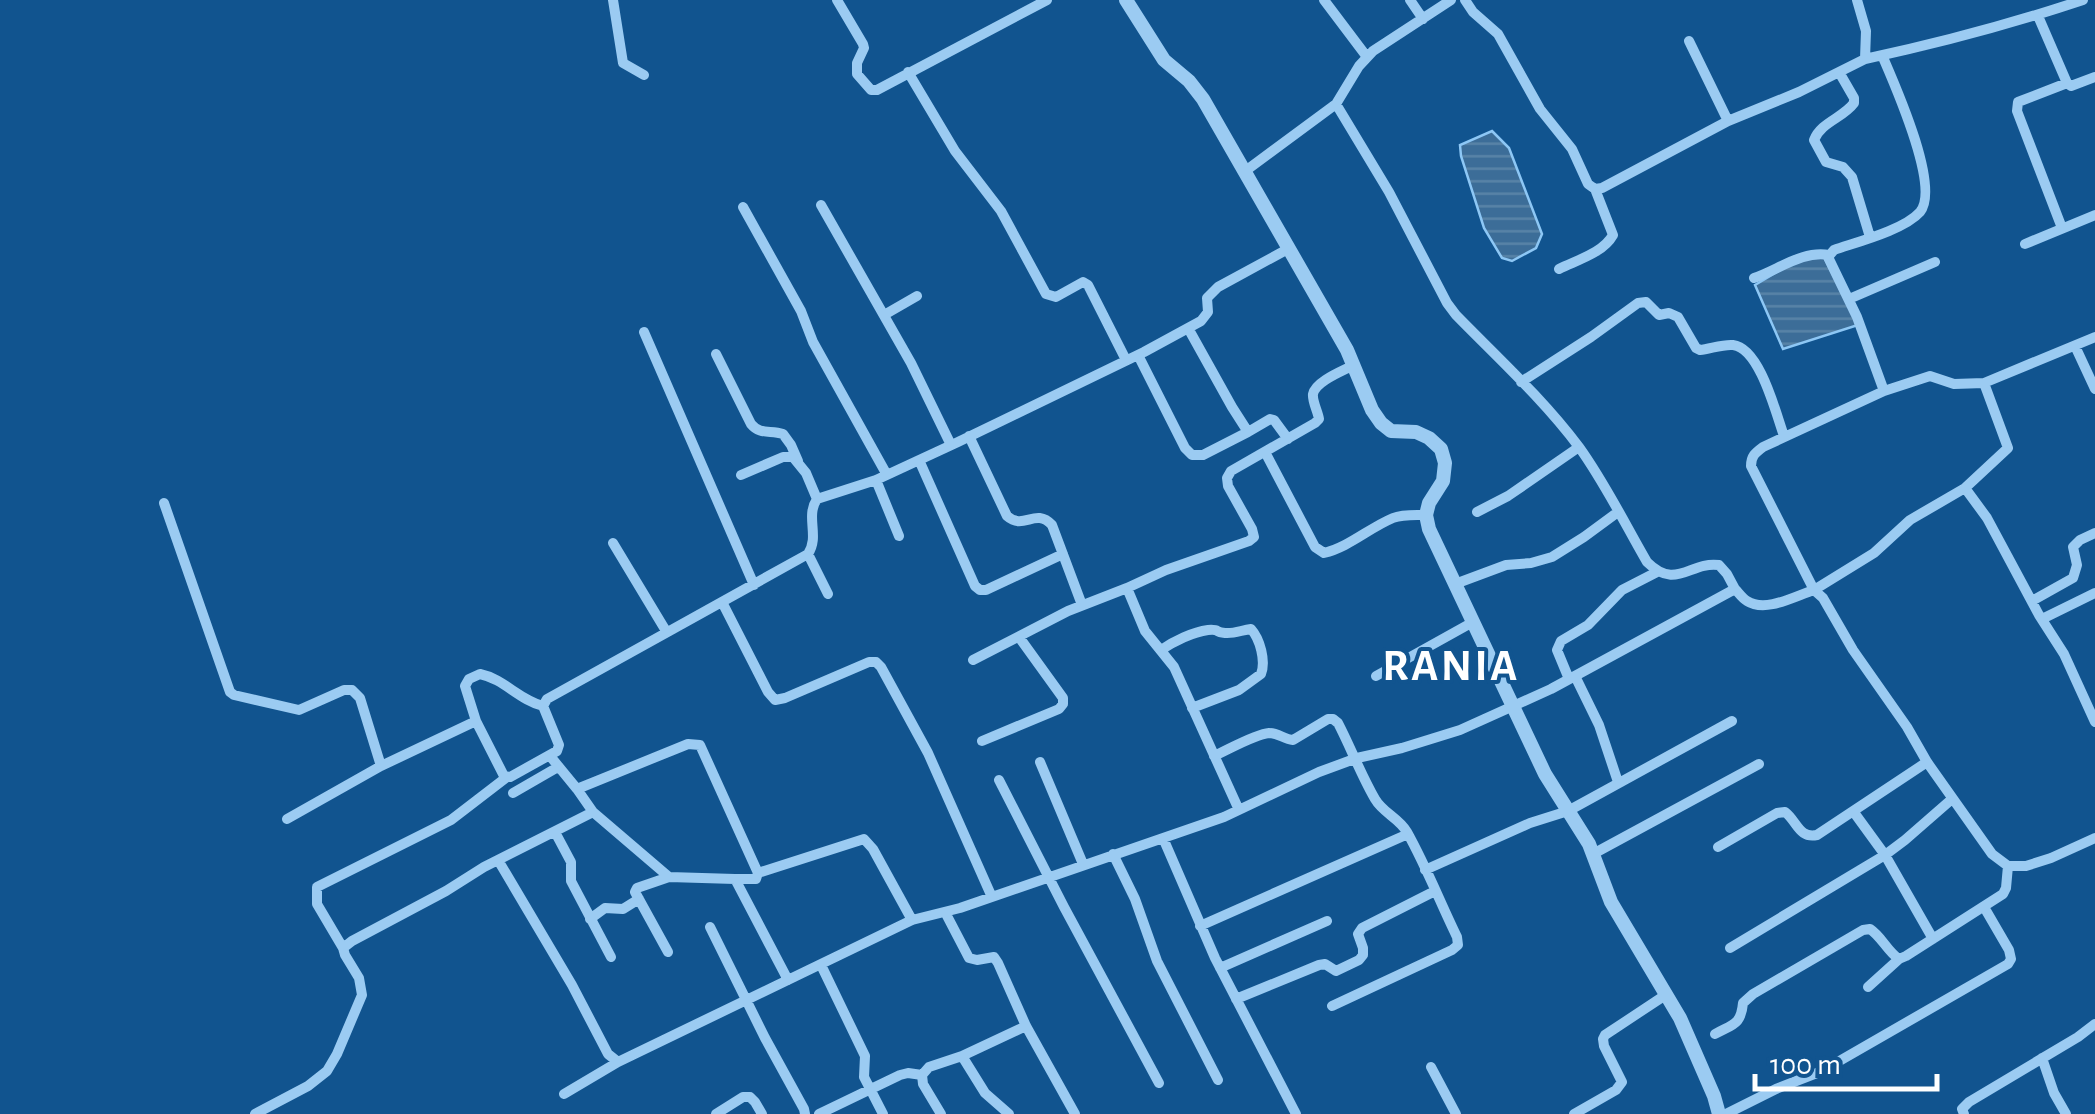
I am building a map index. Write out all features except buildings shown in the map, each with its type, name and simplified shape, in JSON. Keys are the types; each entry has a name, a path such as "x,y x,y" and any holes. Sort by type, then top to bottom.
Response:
{"street":[{"path":"613,0 624,63 644,75"},
{"path":"836,0 862,44 863,55 856,74 871,90 1047,0"},
{"path":"1126,0 1164,60 1196,88 1254,165 1292,256 1381,423 1392,431 1416,432 1430,438 1441,449 1445,463 1443,481 1429,503 1429,528 1545,774 1575,807 1602,849 1611,902 1688,1034 1722,1114 1813,1076 2008,964 2009,950 1984,907"},
{"path":"1324,0 1367,57"},
{"path":"1410,0 1423,20"},
{"path":"1254,165 1336,104 1367,57 1451,0"},
{"path":"1466,0 1473,12 1498,34 1540,109 1572,148 1588,184 1595,189 1612,235 1612,240 1600,248 1560,269"},
{"path":"1857,0 1866,31 1865,59"},
{"path":"1595,189 1728,121 1865,59 1960,38 2083,0"},
{"path":"2038,16 2067,83 2074,86 2091,79 2095,92"},
{"path":"1689,41 1728,121"},
{"path":"1829,255 1897,226 1915,216 1924,205 1924,176 1916,144 1882,55"},
{"path":"908,72 955,152 1001,211 1046,294 1056,296 1083,282 1088,285 1192,455 1203,455 1270,419 1288,439"},
{"path":"1839,72 1854,103 1820,128 1814,140 1826,162 1843,167 1852,176 1870,237"},
{"path":"2062,228 2017,111 2018,102 2067,83"},
{"path":"1336,104 1389,192 1447,303 1561,424 1657,572 1672,576 1714,564 1724,569 1747,601 1758,605 1814,590 1874,553 1910,520 1964,488 2008,448 1984,382"},
{"path":"821,205 925,388 951,445"},
{"path":"743,207 801,310 813,342 882,478 899,536"},
{"path":"2025,244 2095,215"},
{"path":"1754,278 1804,257 1829,255"},
{"path":"1829,255 1884,391"},
{"path":"817,499 882,478 951,445 972,441 1190,331 1206,316 1210,293 1292,256"},
{"path":"1850,299 1935,262"},
{"path":"884,315 918,296"},
{"path":"1522,382 1646,302 1658,315 1669,312 1678,317 1700,350 1740,347 1760,370 1784,436"},
{"path":"1190,331 1248,432"},
{"path":"644,332 754,585"},
{"path":"2095,337 1984,382 1954,384 1930,376 1884,391 1784,436 1754,454 1751,466 1814,590 1992,854 2008,866 2026,866 2095,838"},
{"path":"2074,346 2095,389"},
{"path":"716,354 751,424 762,432 782,434 817,499 811,514 815,538 811,560 828,594"},
{"path":"973,660 1082,605 1250,541 1254,536 1252,529 1227,478 1319,419 1314,401 1317,388 1354,366"},
{"path":"972,441 1007,516 1013,521 1036,517 1052,524 1082,605"},
{"path":"1477,512 1579,448"},
{"path":"1265,452 1315,548 1324,553 1391,519 1426,515"},
{"path":"741,475 783,456 798,461"},
{"path":"919,460 974,586 980,590 1063,554"},
{"path":"1964,488 1987,518 2069,664 2095,722"},
{"path":"164,502 230,692 298,710 352,690 360,698 381,766"},
{"path":"1456,584 1506,564 1531,563 1552,556 1618,512"},
{"path":"2032,601 2072,578 2076,565 2073,547 2095,533"},
{"path":"612,543 666,632"},
{"path":"543,706 554,694 666,632 811,560"},
{"path":"1618,782 1599,726 1558,650 1561,641 1600,615 1622,590 1657,572"},
{"path":"1127,588 1146,631 1174,667 1239,810"},
{"path":"564,1094 618,1062 912,920 1163,838 1239,810 1319,772 1438,737 1514,707 1735,589"},
{"path":"2042,620 2095,593"},
{"path":"724,606 774,700 868,662 881,667 933,762 991,896"},
{"path":"1376,676 1473,622"},
{"path":"1161,650 1205,631 1224,633 1246,628 1256,634 1263,662 1261,674 1239,690 1192,708"},
{"path":"982,741 1063,704 1063,698 1018,637"},
{"path":"507,777 476,721 465,686 480,674 543,706"},
{"path":"513,793 554,762 559,745 543,706"},
{"path":"1214,756 1263,734 1293,740 1333,719 1376,800 1408,834 1426,870 1458,944 1332,1006"},
{"path":"287,819 381,766 476,721"},
{"path":"1426,870 1575,807 1732,721"},
{"path":"577,789 688,744 700,744 758,873 756,879 669,876 637,888 635,892 668,952"},
{"path":"348,945 317,904 316,887 451,820 507,777 554,762"},
{"path":"554,762 593,812 669,876"},
{"path":"1040,762 1084,864"},
{"path":"1718,847 1785,812 1802,834 1817,835 1927,762"},
{"path":"1602,849 1759,764"},
{"path":"999,780 1159,1083"},
{"path":"1730,948 1884,855 1952,799"},
{"path":"1853,811 1933,939"},
{"path":"255,1114 308,1086 326,1071 337,1054 362,996 360,978 345,956 348,945 498,860 593,812"},
{"path":"555,832 569,857 571,881 611,957"},
{"path":"1200,926 1408,834"},
{"path":"1163,838 1220,968 1296,1114"},
{"path":"758,873 864,839 873,848 912,920"},
{"path":"1113,854 1135,899 1157,961 1218,1080"},
{"path":"498,860 572,984 608,1054 618,1062"},
{"path":"1868,986 1899,959 2002,894 2008,866"},
{"path":"734,879 788,980"},
{"path":"1236,999 1319,964 1342,970 1363,955 1358,934 1362,928 1434,891"},
{"path":"590,919 605,908 623,909 639,899"},
{"path":"945,912 969,958 994,957 998,962 1026,1026 1073,1111 1059,1114"},
{"path":"1220,968 1327,921"},
{"path":"710,927 805,1114"},
{"path":"1715,1034 1738,1022 1743,1004 1752,994 1863,930 1870,928 1899,959"},
{"path":"820,965 865,1056 864,1077 883,1114"},
{"path":"1578,1113 1616,1090 1622,1082 1604,1046 1605,1035 1667,994"},
{"path":"1960,1112 2095,1024"},
{"path":"922,1075 930,1067 1026,1026"},
{"path":"962,1056 985,1093 1009,1114"},
{"path":"2042,1058 2066,1114"},
{"path":"1431,1067 1456,1114"},
{"path":"819,1114 900,1075 922,1075"},
{"path":"922,1075 940,1114"},
{"path":"716,1114 743,1097 756,1102 762,1114"}],"water":[{"path":"1492,131 1509,148 1542,234 1536,248 1512,261 1502,258 1484,228 1461,156 1460,145"},
{"path":"1802,257 1824,257 1858,325 1783,349 1755,285"}],"district":[{"name":"RANIA","path":"1451,666"}]}
